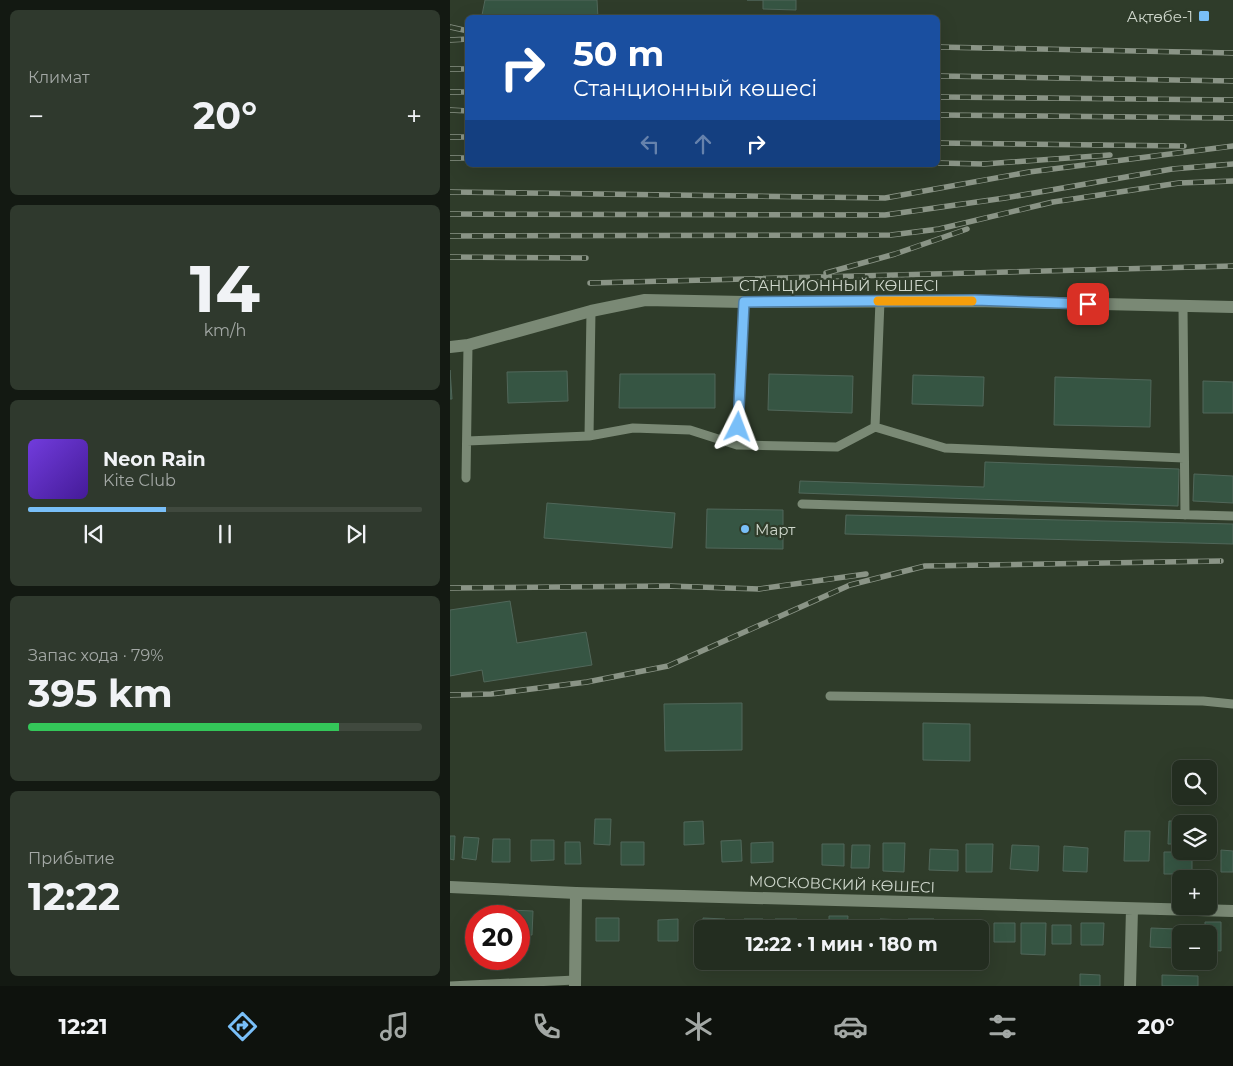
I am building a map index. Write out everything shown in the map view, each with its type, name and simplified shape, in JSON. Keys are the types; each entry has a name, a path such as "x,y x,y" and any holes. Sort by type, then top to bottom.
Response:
{"street":[{"name":"СТАНЦИОННЫЙ КӨШЕСІ","path":"450,347 468,345 591,311 645,300 744,302 975,300 1233,307"},
{"name":"МОСКОВСКИЙ КӨШЕСІ","path":"450,887 576,893 1233,911"},
{"path":"575,983 576,893"},
{"path":"1130,986 1132,909"}],"lane":[{"path":"875,427 880,301"},
{"path":"737,444 744,302"},
{"path":"1183,307 1185,515"},
{"path":"588,436 591,311"},
{"path":"466,478 468,345"},
{"path":"467,441 588,436 633,428 690,430 737,444 837,447 875,427 945,448 1184,458"},
{"path":"802,504 1233,516"},
{"path":"830,696 1203,701 1233,704"},
{"path":"450,986 575,983"}],"building":[{"path":"485,0 597,0 598,15 482,15"},
{"path":"763,0 796,0 796,10 763,9"},
{"path":"450,370 452,399 450,399"},
{"path":"567,371 568,401 508,403 507,372"},
{"path":"620,374 715,374 715,408 619,408"},
{"path":"769,374 853,376 852,413 768,410"},
{"path":"913,375 984,377 983,406 912,404"},
{"path":"1055,377 1151,380 1150,427 1054,425"},
{"path":"1203,381 1233,382 1233,413 1203,413"},
{"path":"985,462 1179,469 1178,506 799,493 800,481 984,487"},
{"path":"1194,474 1233,476 1233,503 1193,501"},
{"path":"547,503 675,513 672,548 544,538"},
{"name":"Март","path":"707,509 783,510 783,549 706,548"},
{"path":"846,515 1233,524 1233,544 845,534"},
{"path":"510,601 517,643 586,632 592,665 484,682 482,670 450,676 450,610"},
{"path":"742,703 742,750 665,751 664,704"},
{"path":"923,723 970,724 970,761 923,760"},
{"path":"595,819 611,819 610,845 594,844"},
{"path":"703,821 704,844 684,845 684,822"},
{"path":"1169,821 1172,821 1172,844 1168,844"},
{"path":"1125,831 1150,831 1149,861 1124,861"},
{"path":"450,836 455,836 454,860 450,859"},
{"path":"464,837 479,838 476,860 462,858"},
{"path":"493,839 510,839 510,862 492,862"},
{"path":"531,840 554,840 554,860 531,861"},
{"path":"741,840 742,861 722,862 721,841"},
{"path":"565,842 580,842 581,864 565,864"},
{"path":"621,842 644,842 644,865 621,865"},
{"path":"773,842 773,862 751,863 751,843"},
{"path":"883,843 905,843 904,872 883,871"},
{"path":"822,844 844,844 844,866 822,865"},
{"path":"966,844 993,844 992,872 966,872"},
{"path":"852,845 870,845 869,868 851,868"},
{"path":"1012,845 1039,846 1038,871 1010,869"},
{"path":"1064,846 1088,848 1087,872 1063,871"},
{"path":"930,849 958,850 958,871 929,870"},
{"path":"1221,850 1233,851 1233,872 1221,872"},
{"path":"1164,852 1172,852 1172,860 1192,860 1192,870 1172,870 1172,874 1164,874"},
{"path":"530,911 533,911 532,935 530,935"},
{"path":"829,916 848,916 848,920 829,920"},
{"path":"596,918 619,918 619,941 596,941"},
{"path":"703,918 725,919 725,920 703,920"},
{"path":"678,919 678,941 658,941 658,920"},
{"path":"744,919 763,919 763,920"},
{"path":"775,919 797,919 797,920"},
{"path":"908,919 934,919 934,920"},
{"path":"1205,922 1221,922 1221,951 1217,951 1217,925 1205,925"},
{"path":"994,923 1015,923 1015,942 994,942"},
{"path":"1021,923 1046,923 1045,955 1021,954"},
{"path":"1081,923 1104,923 1103,945 1081,945"},
{"path":"1052,925 1071,925 1071,944 1052,944"},
{"path":"1151,928 1172,929 1172,948 1150,947"},
{"path":"1080,974 1100,975 1100,986 1080,986"},
{"path":"1162,975 1198,976 1198,986 1162,986"}],"railway":[{"path":"450,27 465,30"},
{"path":"450,40 465,39"},
{"path":"940,47 1233,53"},
{"path":"450,69 465,69"},
{"path":"940,76 1233,81"},
{"path":"450,92 465,92"},
{"path":"940,97 1233,100"},
{"path":"450,110 465,111"},
{"path":"940,115 1233,118"},
{"path":"450,137 465,137"},
{"path":"940,143 1184,146"},
{"path":"450,192 885,198 1029,172 1233,146"},
{"path":"940,163 984,164 1110,155"},
{"path":"450,158 465,158"},
{"path":"450,214 885,215 1005,198 1172,169 1233,164"},
{"path":"450,236 891,235 939,229 1053,202 1179,183 1233,181"},
{"path":"826,273 895,254 967,229"},
{"path":"450,257 586,258"},
{"path":"590,283 1233,266"},
{"path":"450,695 491,694 587,682 668,666 850,585 925,566 1221,561"},
{"path":"450,588 668,586 759,589 866,574"}],"slow traffic":[{"path":"878,301 972,301"}],"place":[{"name":"Ақтөбе-1","path":"1204,16"},
{"name":"Март","path":"745,529"}],"route":[{"path":"738,427 744,302 975,300 1088,304"}]}
